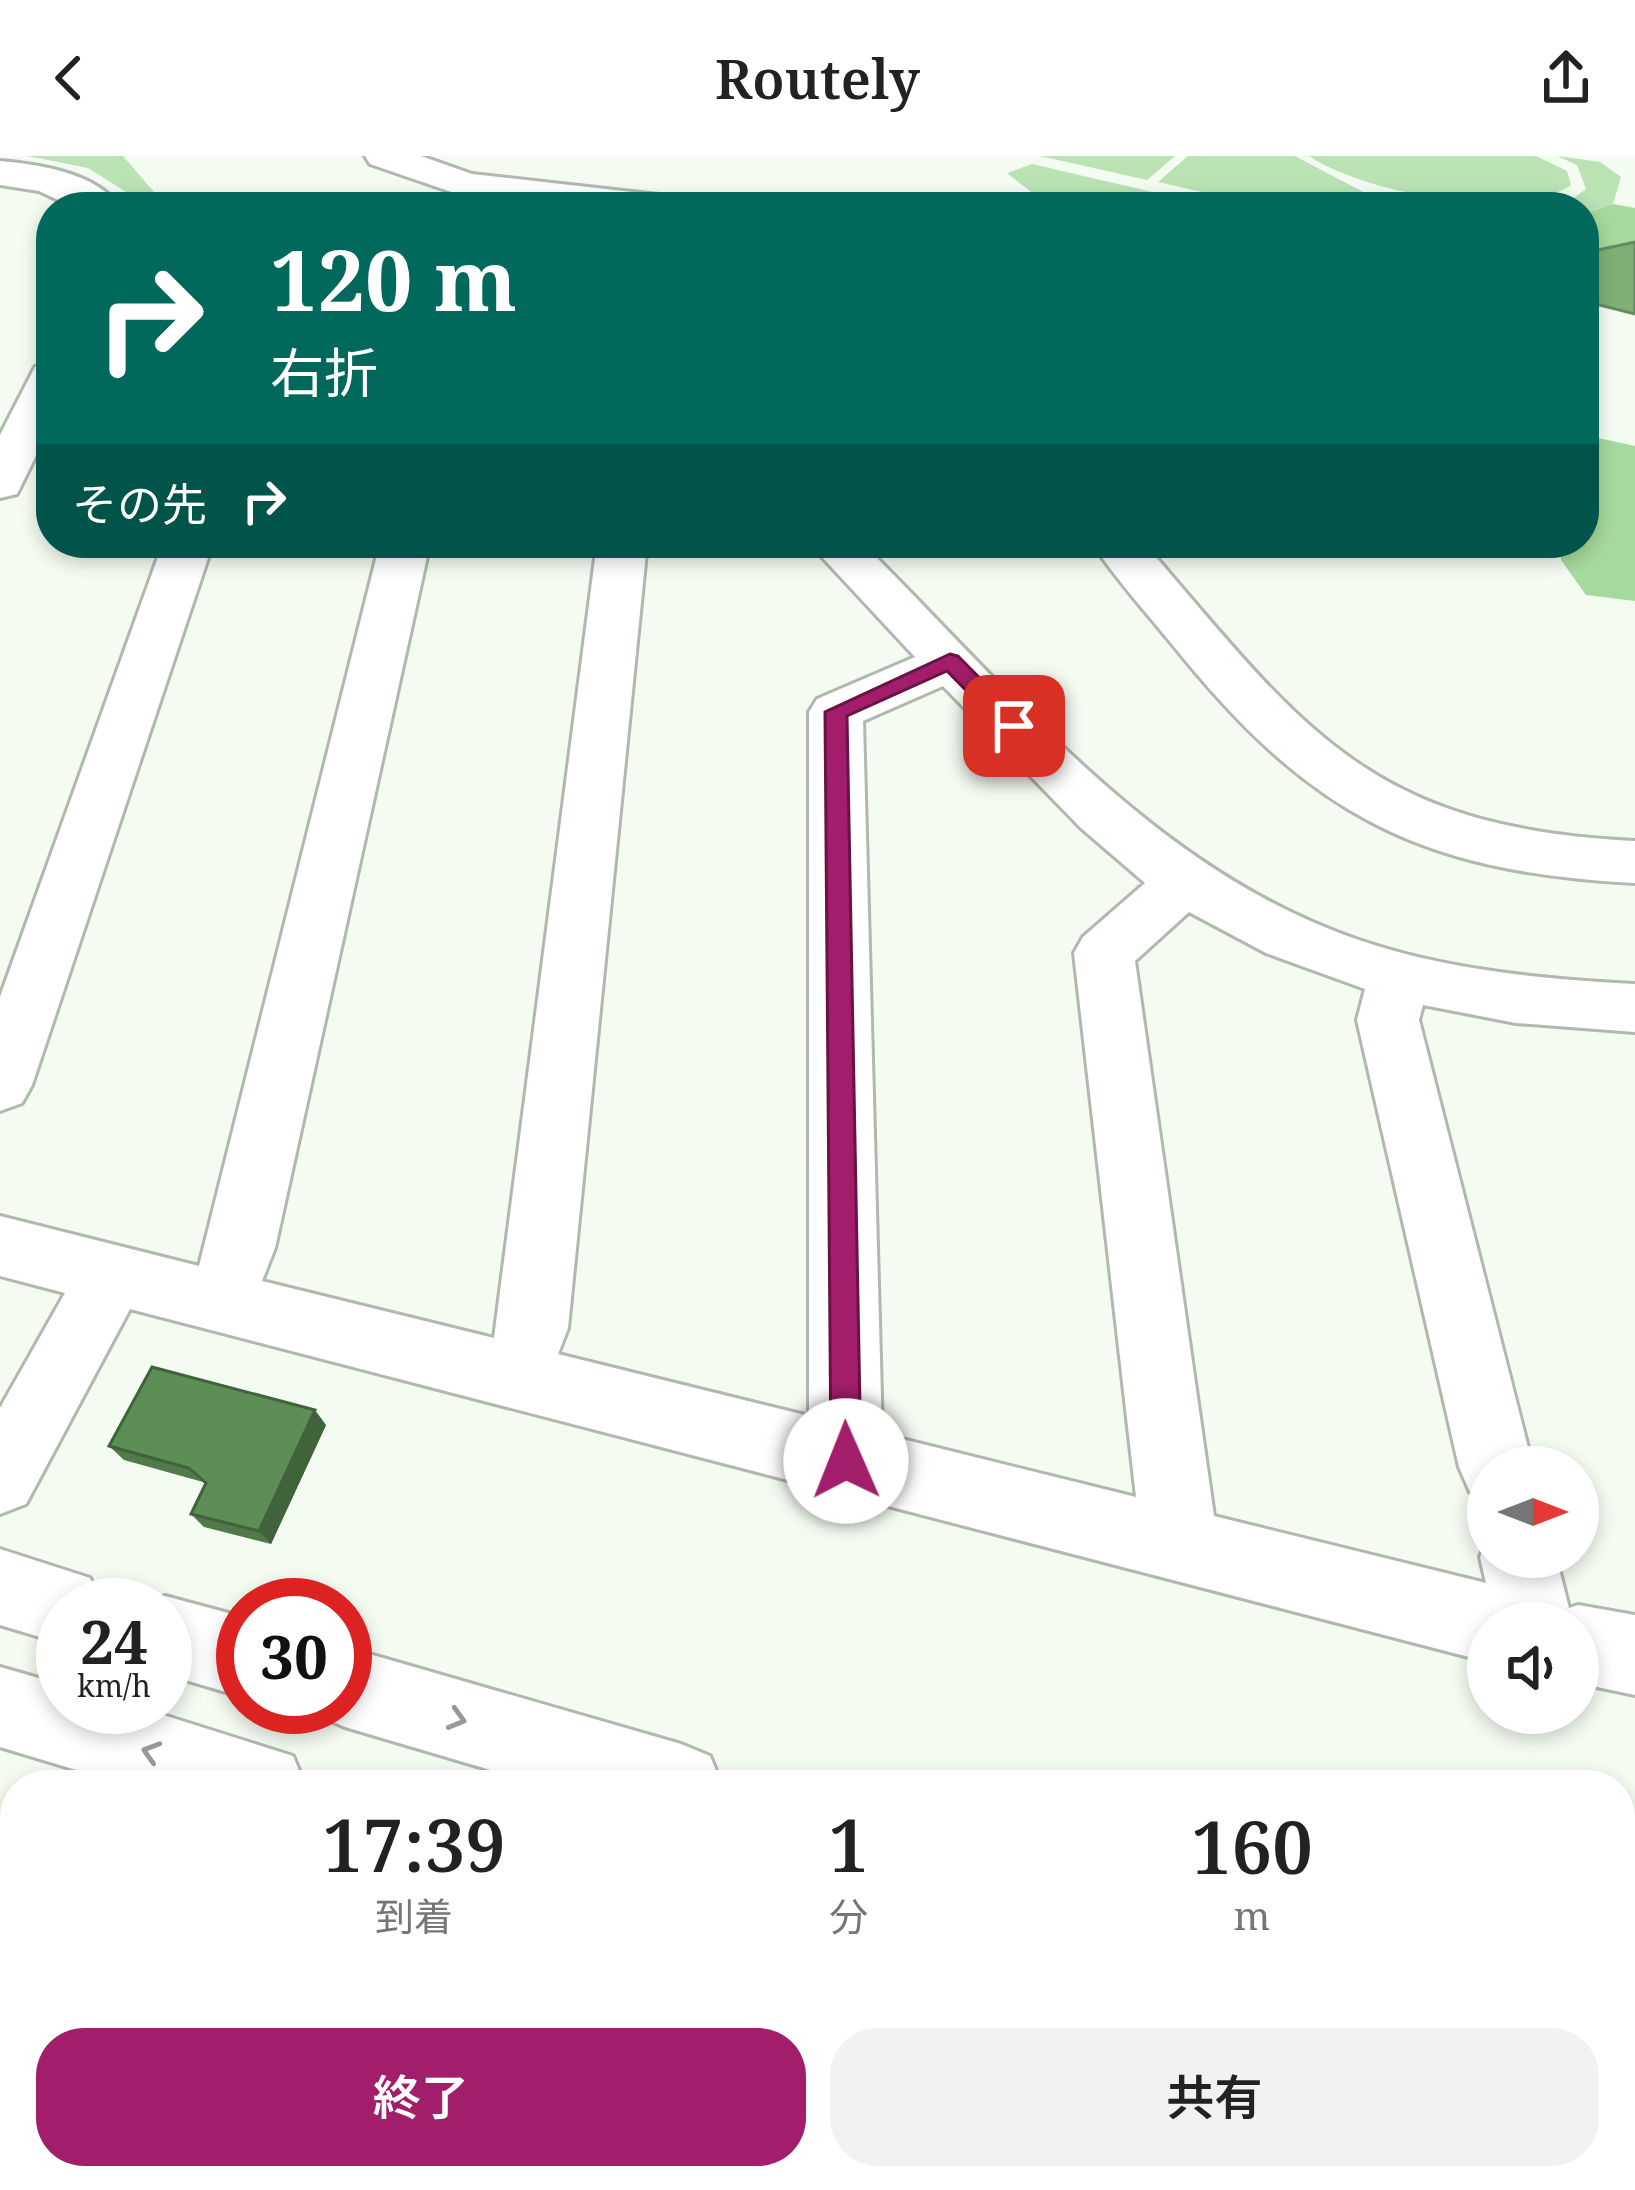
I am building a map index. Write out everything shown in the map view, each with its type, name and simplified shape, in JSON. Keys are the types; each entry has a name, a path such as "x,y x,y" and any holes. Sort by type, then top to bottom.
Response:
{"street":[{"path":"385,156 466,185 527,192"},
{"path":"0,173 38,176 76,192"},
{"path":"0,484 36,408"},
{"path":"0,1085 183,558"},
{"path":"218,1303 242,1248 402,558"},
{"path":"514,1376 533,1328 620,558"},
{"path":"849,558 1109,822 1185,882 1287,936 1400,977 1562,1006 1635,1008"},
{"path":"1130,558 1272,724 1320,767 1354,788 1426,824 1501,847 1565,859 1635,862"},
{"path":"846,1461 836,712 950,662"},
{"path":"1180,1546 1104,953 1185,882"},
{"path":"1400,977 1388,1020 1491,1446"},
{"path":"0,1246 1467,1618"},
{"path":"0,1479 112,1275"},
{"path":"0,1587 36,1597"},
{"path":"1599,1648 1635,1655"},
{"path":"372,1695 630,1770"},
{"path":"0,1706 213,1770"}],"shaded area":[{"path":"28,156 123,156 154,192 126,192 88,168"},
{"path":"1040,156 1175,156 1147,180"},
{"path":"1188,156 1295,156 1363,192 1202,192 1158,182"},
{"path":"1309,156 1536,156 1567,171 1571,185 1555,192 1406,192 1333,169"},
{"path":"1557,156 1600,162 1621,177 1613,204 1599,209 1599,192 1582,192 1586,189 1577,165"},
{"path":"1032,164 1152,192 1031,192 1007,173"},
{"path":"1613,204 1635,208 1635,242 1599,250 1599,209"},
{"path":"1635,242 1635,314 1599,305 1599,250"},
{"path":"1599,438 1635,446 1635,601 1586,595 1561,560 1599,558"}],"building":[{"path":"152,1367 315,1410 259,1531 191,1514 206,1483 189,1468 109,1446"}],"route":[{"path":"846,1461 836,712 950,662 1014,726"}]}
